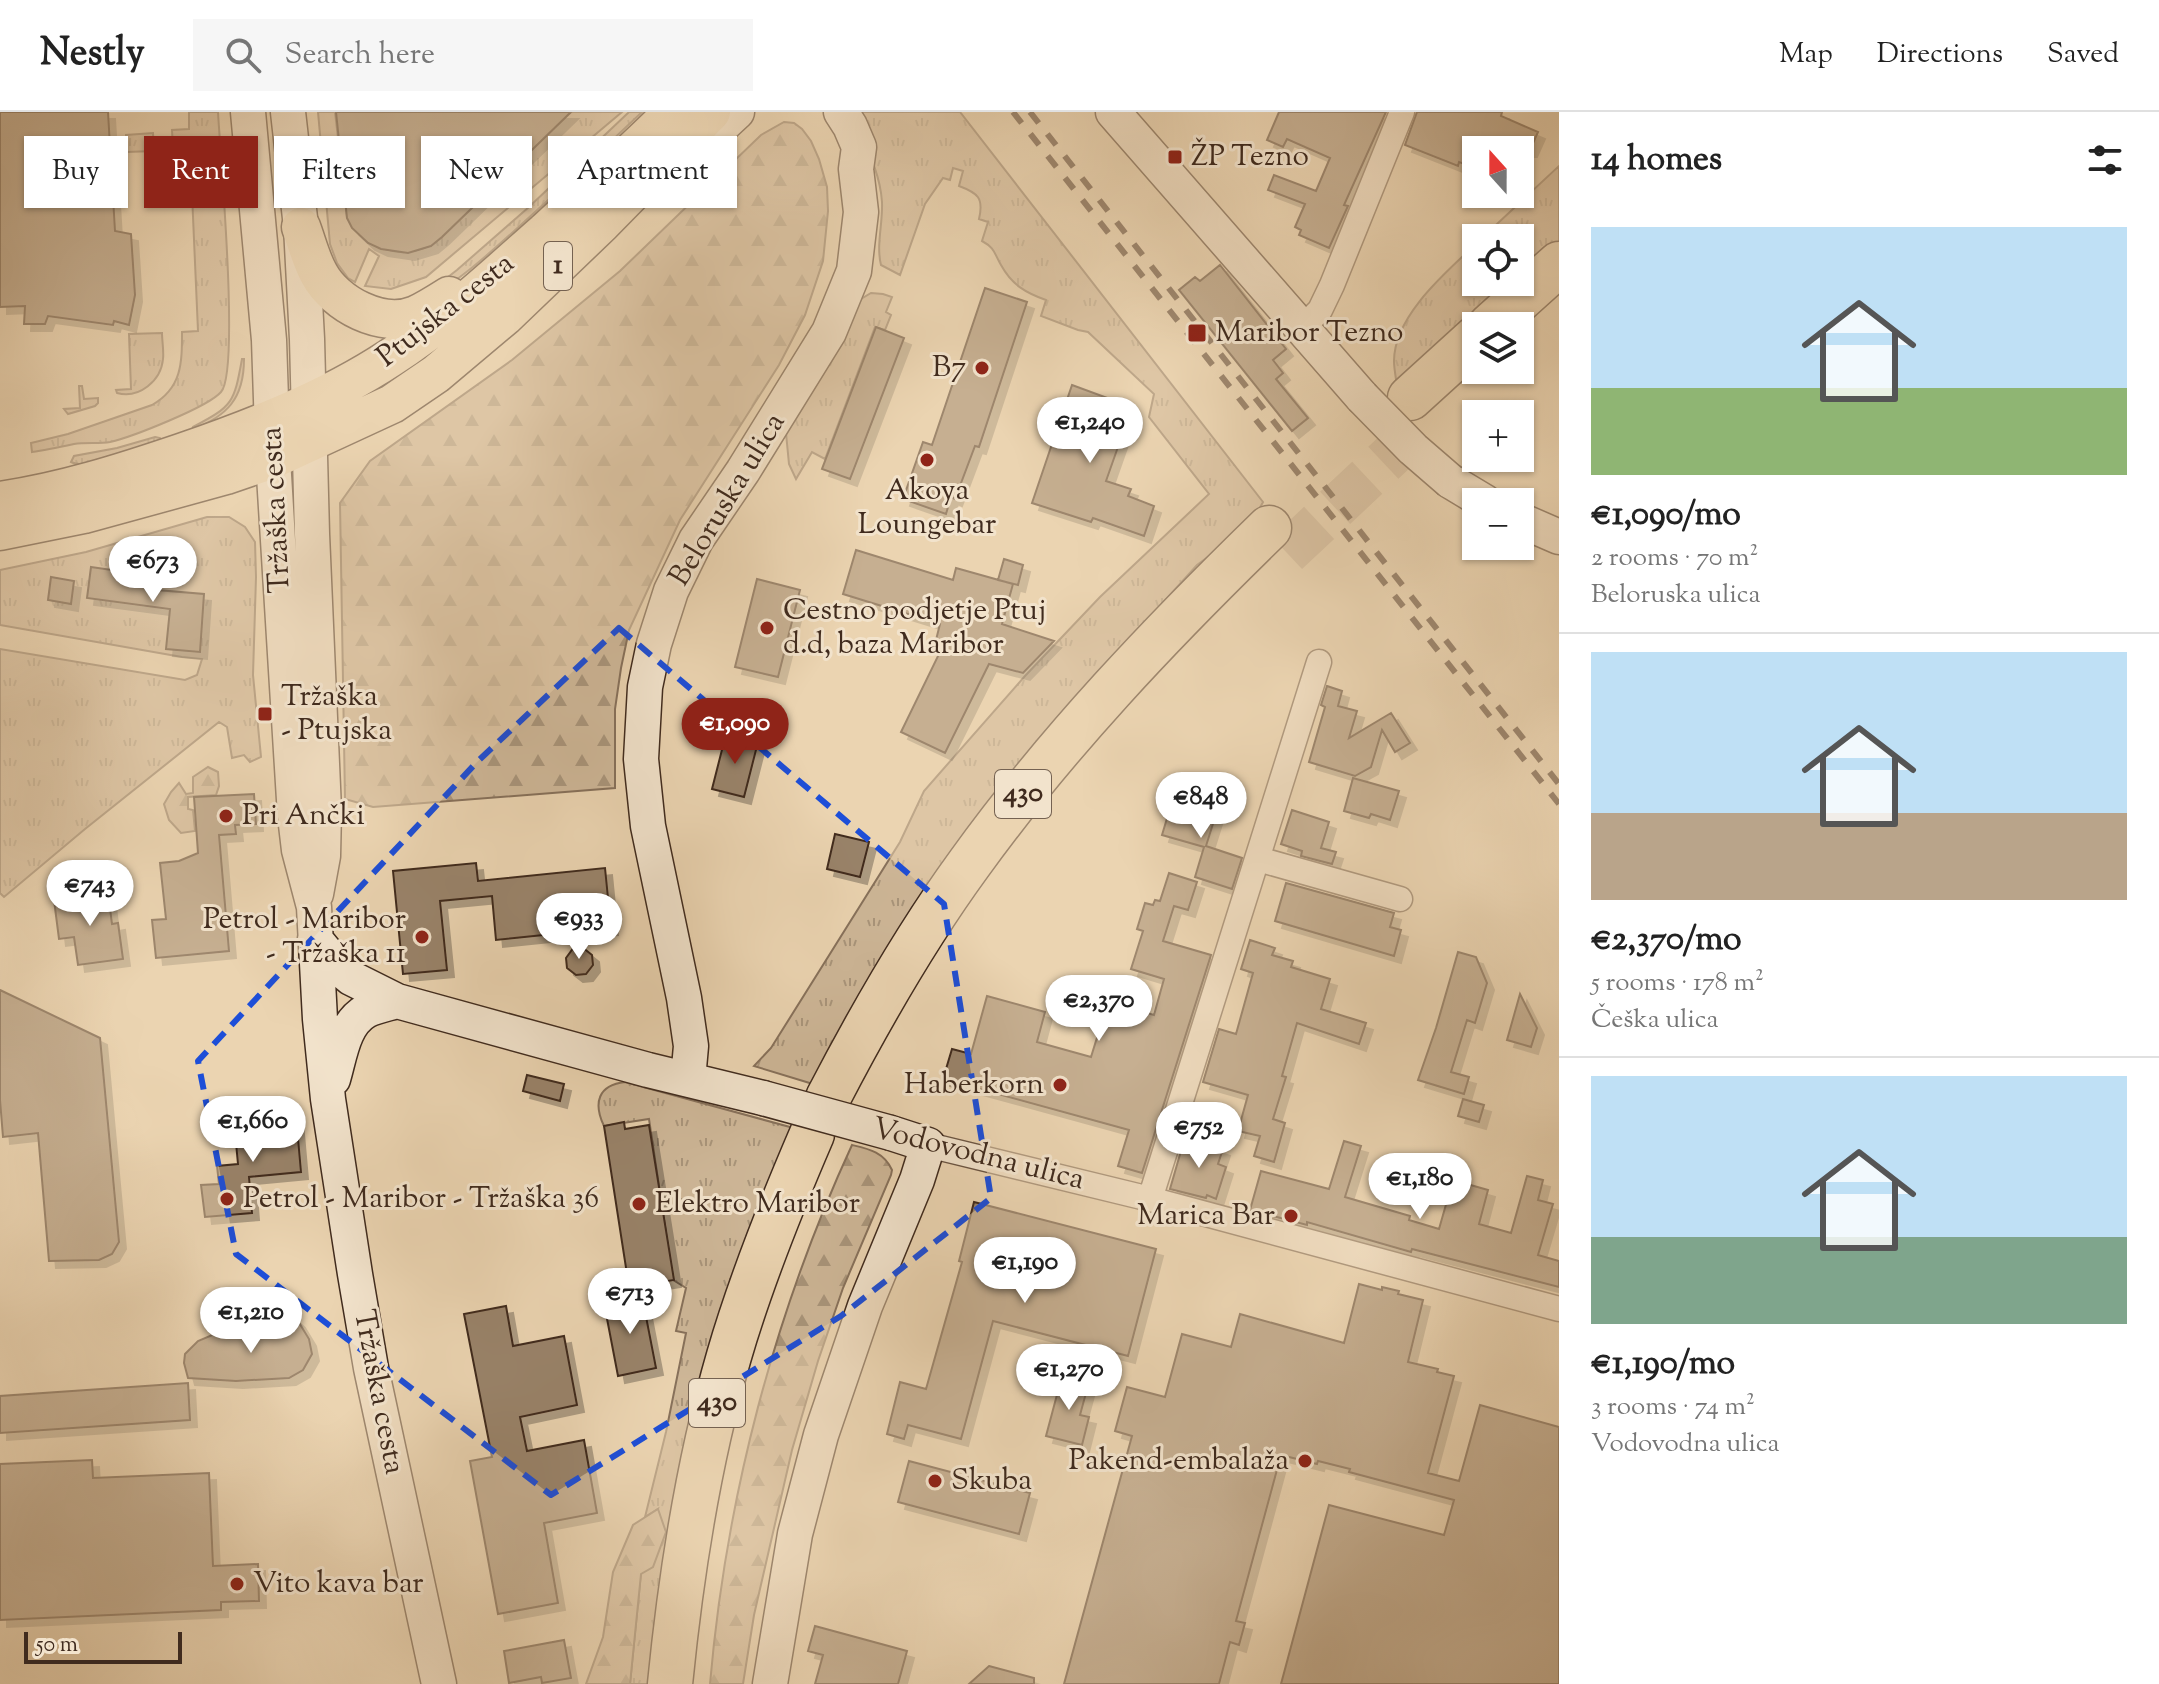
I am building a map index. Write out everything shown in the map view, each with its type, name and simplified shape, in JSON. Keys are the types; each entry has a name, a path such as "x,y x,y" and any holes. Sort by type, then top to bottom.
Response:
{"highway":[{"path":"1506,312 1559,264"},
{"path":"1534,325 1559,303"},
{"path":"1462,356 1420,409 1462,384"},
{"name":"430","path":"698,1684 712,1571 745,1405 834,1120 877,1007 969,864 1050,760 1125,675 1278,541"},
{"name":"430","path":"670,1684 686,1550 698,1484 729,1355 765,1248 834,1120"}],"main road":[{"name":"Ptujska cesta","path":"271,419 391,358 447,316 495,277 673,112"},
{"name":"Ptujska cesta","path":"688,136 711,112"},
{"name":"Ptujska cesta","path":"310,442 377,413 410,394 534,289 616,208"},
{"path":"301,227 318,273 331,292 348,305 371,316 413,316 470,283 495,277"},
{"name":"1","path":"0,501 78,485 231,436 271,419"},
{"name":"1","path":"0,531 84,514 226,475 310,442"}],"street":[{"name":"Tržaška cesta","path":"248,112 269,340 273,459 295,816 314,923 328,1099 371,1368 439,1684"},
{"name":"Tržaška cesta","path":"288,112 301,227 324,810 323,856 314,923"},
{"name":"Ptujska cesta","path":"712,136 737,112"},
{"path":"820,112 856,169"},
{"path":"841,112 859,147 856,169"},
{"path":"1113,112 1362,397 1413,449 1462,488"},
{"path":"1302,328 1320,310 1332,285 1402,112"},
{"name":"Beloruska ulica","path":"688,1079 691,1046 684,998 646,814 641,759 645,687 654,644 671,591 696,540 743,471 829,332 854,271 861,212 856,169"},
{"path":"1534,526 1559,537"},
{"path":"1150,1199 1319,662"},
{"path":"1258,859 1400,899"},
{"name":"Vodovodna ulica","path":"314,923 339,968 351,978 397,1001 928,1145 1150,1199 1559,1309"},
{"path":"328,1099 344,1040 352,1023 366,1011 397,1001"},
{"path":"770,1684 795,1534 821,1435 865,1306 917,1180 928,1145"}],"highlighted area":[{"path":"619,628 944,904 991,1198 841,1316 551,1495 236,1254 198,1061 477,762"}],"green space":[{"path":"189,112 218,112 220,136 172,136 172,130 189,129"},
{"path":"318,112 335,112 338,136 320,136"},
{"path":"571,112 622,112 593,136 548,136 548,174 532,188 532,150"},
{"path":"629,112 642,112 616,136 604,136"},
{"path":"851,112 960,112 1263,502 1250,526 1197,565 1132,637 813,1084 754,1066 771,1048 900,842 924,791 1025,676 1100,597 1209,494 1149,417 1154,394 1088,332 1041,316 1046,300 1020,287 1005,272 992,249 982,241 988,222 979,219 981,206 978,197 959,186 963,171 953,168 950,180 943,178 925,204 900,275 881,265 881,190"},
{"path":"784,122 794,123 811,141 827,187 823,261 805,315 779,365 680,520 629,630 615,709 615,788 373,807 345,799 340,503 370,461 512,360 620,271 685,208 737,208 737,158 761,135"},
{"path":"153,133 153,136 144,136 144,151 128,152 126,135"},
{"path":"1559,166 1559,251 1534,272 1534,224 1497,224 1514,208 1534,208 1534,189"},
{"path":"548,189 548,200 471,269 412,308 398,301 434,288 528,208 532,208 532,204"},
{"path":"193,208 225,208 229,345 221,392 186,413 121,439 32,452 31,443 68,434 152,405 162,398 175,383 178,374 182,332 198,331"},
{"path":"327,208 346,208 349,222 360,234 388,250 407,252 434,243 472,208 508,208 426,277 391,289 365,286 379,256 369,249 355,282 337,263 330,244"},
{"path":"1462,257 1462,296 1505,296 1486,312 1462,312 1462,332 1397,386 1394,361 1396,344 1403,328 1424,296"},
{"path":"871,293 892,297 886,312 891,315 885,330 875,327 825,459 812,452 796,479 789,464 786,433 861,299"},
{"path":"162,333 163,359 153,381 141,391 117,393 116,390 131,389 129,334"},
{"path":"242,359 241,385 231,404 215,419 192,430 230,402"},
{"path":"79,386 82,386 84,399 98,398 98,403 68,414 64,409 80,408"},
{"path":"155,437 161,441 116,459 91,464 71,462 74,456"},
{"path":"207,517 229,517 245,527 255,542 253,675 261,757 250,762 244,755 232,758 227,727 219,722 4,897 0,893 0,649 185,680 197,675 202,659 0,625 0,570 86,552"},
{"path":"208,767 218,772 216,795 188,797 188,809 193,810 195,831 181,833 169,820 164,804 179,783 186,794 193,793 193,777"},
{"path":"625,1082 801,1130 658,1684 630,1684 641,1573 658,1509 645,1517 686,1333 676,1331 686,1288 673,1280 649,1119 604,1126 601,1118 600,1096 609,1087"},
{"path":"852,1145 880,1155 889,1164 891,1175 843,1288 792,1450 754,1615 743,1684 710,1684 728,1545 758,1408 799,1274"},
{"path":"658,1509 666,1532 653,1567 641,1574 630,1684 586,1684 603,1637 613,1572 633,1525"}],"building":[{"path":"0,112 108,112 109,136 24,136 24,208 114,208 115,231 131,234 135,295 129,325 48,316 45,324 24,324 25,306 0,307"},
{"path":"336,112 571,112 532,150 532,136 421,136 421,208 472,208 431,246 408,253 381,249 368,243 352,228 346,208 405,208 405,136 338,136"},
{"path":"1279,112 1386,112 1344,205 1348,206 1329,248 1299,235 1301,230 1295,227 1305,204 1268,190 1274,175 1316,191 1330,158 1287,139 1283,147 1267,140"},
{"path":"1417,112 1502,112 1501,116 1538,132 1534,141 1534,136 1462,136 1462,163 1459,162 1458,166 1405,145"},
{"path":"1220,265 1286,349 1273,360 1283,373 1276,379 1308,418 1292,431 1179,290 1195,277 1200,281"},
{"name":"B7","path":"985,288 1027,302 979,447 975,446 946,514 903,499 923,442 932,445"},
{"path":"876,327 904,338 850,479 822,469"},
{"path":"1072,385 1132,407 1106,481 1131,489 1128,496 1154,506 1144,536 1093,518 1091,522 1032,503"},
{"path":"856,550 953,580 956,568 1013,584 1002,624 1054,641 1023,673 989,664 945,753 901,732 941,650 934,648 940,624 843,594"},
{"path":"1004,559 1023,565 1018,585 998,580"},
{"path":"91,567 147,575 145,589 204,594 200,652 166,649 170,609 87,598"},
{"path":"51,577 74,581 71,604 48,600"},
{"name":"Cestno podjetje Ptuj d.d, baza Maribor","path":"757,579 800,590 778,677 735,667"},
{"path":"1327,686 1342,691 1338,706 1357,711 1349,738 1391,713 1410,743 1395,752 1382,730 1371,767 1355,776 1309,762 1325,707 1321,705"},
{"path":"726,734 758,742 744,797 712,789"},
{"path":"1353,778 1399,791 1390,820 1344,811"},
{"path":"254,794 256,824 235,825 236,834 219,835 229,951 156,958 152,920 166,919 160,863 179,861 198,853 194,797"},
{"path":"1174,795 1218,808 1206,846 1242,858 1232,889 1195,877 1204,847 1162,835"},
{"path":"1292,810 1329,822 1321,848 1336,852 1332,864 1301,856 1302,851 1281,844"},
{"path":"835,834 869,842 860,877 827,869"},
{"path":"476,863 478,881 605,868 611,928 496,940 492,896 440,901 447,970 403,974 393,871"},
{"path":"1169,873 1197,882 1188,910 1174,906 1163,941 1211,955 1142,1173 1118,1166 1129,1130 943,1079 952,1049 971,1054 987,996 1045,1012 1037,1042 1091,1057 1108,1002 1154,1015 1164,979 1131,969 1143,931 1137,929 1145,903 1153,905 1155,900 1160,901"},
{"path":"1286,883 1394,913 1390,927 1401,930 1394,956 1275,921"},
{"path":"108,893 112,924 118,923 123,959 78,965 74,937 59,939 54,900"},
{"path":"1250,940 1275,948 1272,955 1293,961 1291,967 1330,979 1321,1009 1366,1023 1359,1044 1297,1023 1282,1076 1286,1077 1273,1119 1285,1123 1274,1162 1254,1156 1260,1136 1238,1131 1248,1095 1203,1082 1219,1029 1236,1034 1253,973 1241,969"},
{"path":"577,943 592,955 593,965 586,974 576,975 567,968 566,958"},
{"path":"1458,952 1476,957 1487,983 1475,1023 1467,1020 1451,1072 1469,1077 1464,1094 1418,1080"},
{"path":"0,990 100,1038 119,1242 112,1254 99,1260 49,1261 38,1133 3,1137"},
{"path":"1520,994 1537,1028 1531,1047 1507,1040"},
{"path":"527,1075 564,1084 560,1101 523,1091"},
{"path":"1463,1099 1484,1105 1479,1122 1458,1116"},
{"path":"296,1116 301,1172 249,1177 252,1213 205,1217 201,1185 219,1184 217,1166 238,1164 234,1122"},
{"name":"Elektro Maribor","path":"624,1122 625,1129 649,1125 674,1280 629,1287 604,1126"},
{"path":"1185,1137 1223,1149 1218,1164 1226,1167 1216,1199 1170,1189"},
{"path":"1344,1141 1361,1146 1345,1197 1410,1216 1409,1220 1439,1229 1453,1180 1488,1190 1479,1224 1511,1233 1527,1176 1543,1180 1538,1200 1553,1204 1538,1255 1559,1261 1559,1287 1250,1210 1261,1171 1329,1189"},
{"path":"974,1202 1156,1249 1128,1356 993,1321 961,1439 908,1425 904,1439 887,1434 900,1382 926,1389 962,1262 959,1261"},
{"path":"1359,1284 1399,1291 1398,1294 1423,1300 1408,1362 1454,1376 1428,1473 1459,1481 1480,1405 1559,1427 1559,1684 1281,1684 1329,1505 1444,1535 1454,1500 1349,1472 1350,1469 1281,1455 1236,1621 1245,1623 1239,1645 1230,1642 1219,1684 1064,1684 1132,1436 1115,1431 1127,1387 1165,1397 1182,1334 1231,1347 1240,1314 1344,1343"},
{"path":"642,1296 656,1368 618,1376 604,1303"},
{"path":"506,1306 513,1346 564,1336 577,1405 520,1417 527,1451 584,1440 597,1513 544,1523 558,1603 498,1614 470,1461 492,1457 464,1314"},
{"path":"277,1312 290,1314 309,1339 312,1354 303,1370 289,1378 236,1381 188,1378 185,1354 198,1341 224,1330 224,1337 278,1334"},
{"path":"1062,1376 1089,1382 1080,1415 1089,1417 1082,1445 1046,1436"},
{"path":"188,1383 190,1420 0,1433 0,1396"},
{"path":"92,1460 93,1478 209,1473 213,1566 258,1564 259,1601 221,1602 221,1610 0,1620 0,1464"},
{"path":"909,1461 1030,1493 1019,1534 898,1502"},
{"path":"815,1626 907,1651 898,1684 815,1684 823,1655 808,1651"},
{"path":"564,1640 571,1678 542,1683 541,1677 509,1683 504,1651"},
{"path":"989,1666 1034,1678 1034,1684 969,1684"}],"tunnel":[{"path":"1287,553 1430,419"}],"railway":[{"path":"1013,112 1559,804"},
{"path":"1030,112 1559,784"}],"place":[{"name":"ŽP Tezno","path":"1175,157"},
{"name":"Maribor Tezno","path":"1197,333"},
{"name":"B7","path":"982,368"},
{"name":"Akoya Loungebar","path":"927,460"},
{"name":"Cestno podjetje Ptuj d.d, baza Maribor","path":"767,628"},
{"name":"Tržaška - Ptujska","path":"265,714"},
{"name":"Pri Ančki","path":"226,816"},
{"name":"Petrol - Maribor - Tržaška 11","path":"422,937"},
{"name":"Haberkorn","path":"1060,1085"},
{"name":"Petrol - Maribor - Tržaška 36","path":"227,1199"},
{"name":"Elektro Maribor","path":"639,1204"},
{"name":"Marica Bar","path":"1291,1216"},
{"name":"Pakend-embalaža","path":"1305,1461"},
{"name":"Skuba","path":"935,1481"},
{"name":"Vito kava bar","path":"237,1584"}]}
